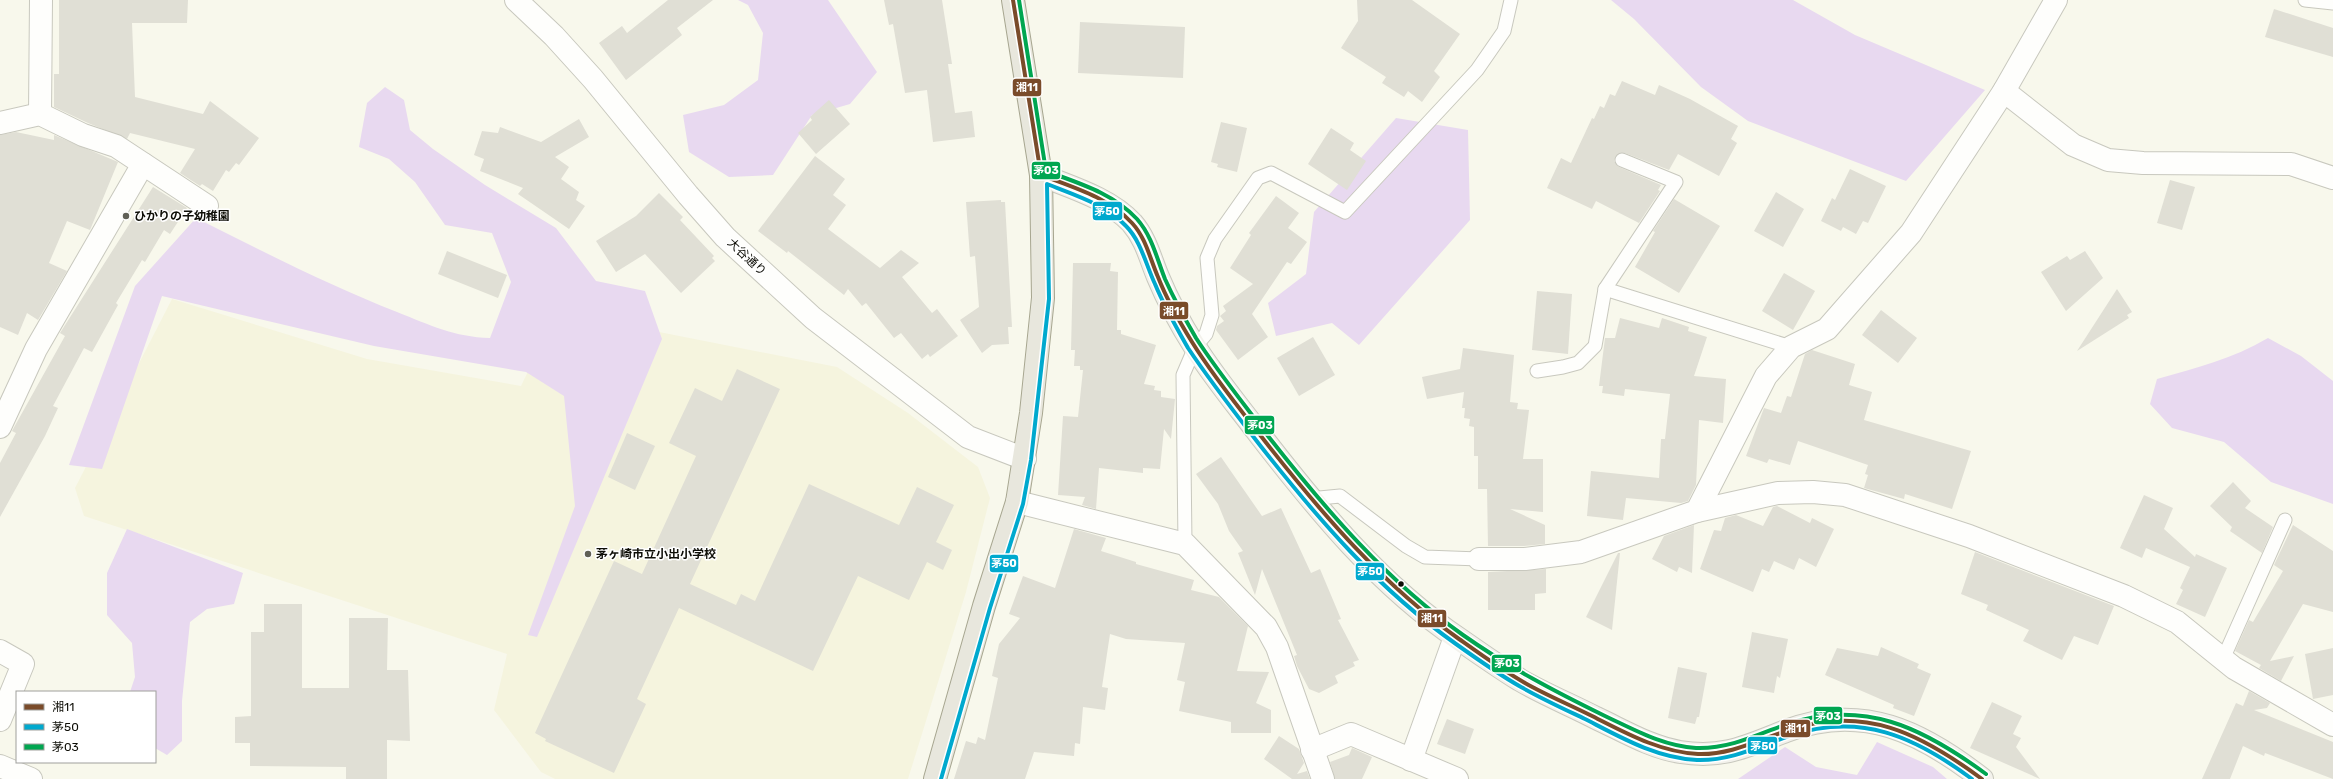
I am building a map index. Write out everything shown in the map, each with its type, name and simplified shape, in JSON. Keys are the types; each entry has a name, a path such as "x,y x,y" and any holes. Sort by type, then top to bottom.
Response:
{"main road":[{"path":"935,779 984,606 1017,502 1025,459 1043,298 1041,174 1013,0"},
{"path":"1041,174 1104,202 1130,221 1145,240 1170,304 1195,347 1309,498 1375,569 1415,605 1455,637 1520,680 1648,744 1680,752 1715,754 1739,750 1812,722 1843,718 1874,722 1908,732 1951,755 1982,779"}],"street":[{"path":"40,114 41,0"},
{"name":"大谷通り","path":"516,0 554,36 593,79 688,195 725,237 813,318 968,437 1025,459"},
{"path":"1697,512 1766,376 1791,347 1828,329 1911,233 2004,90 2056,0"},
{"path":"2004,90 2073,145 2108,160 2143,163 2291,164 2333,178"},
{"path":"0,123 40,114 83,135 116,146 207,206"},
{"path":"0,427 36,349 143,164"},
{"path":"1479,559 1525,559 1581,552 1697,512 1778,493 1813,492 1845,495 1969,536 2124,596 2177,622 2234,668 2333,725"},
{"path":"1017,502 1185,544 1266,627 1277,647 1323,779"},
{"path":"1411,760 1455,637"},
{"path":"0,651 23,664 0,720"},
{"path":"1312,750 1351,734 1457,779"},
{"path":"0,766 31,779"}],"lane":[{"path":"1185,544 1183,375 1195,347 1206,334 1212,315 1207,258 1215,239 1258,178 1271,173 1345,212 1477,70 1504,31 1511,0"},
{"path":"2306,0 2333,3"},
{"path":"1537,371 1563,368 1578,362 1595,346 1605,289 1676,182 1622,160"},
{"path":"1605,289 1791,347"},
{"path":"1309,498 1340,496 1406,546 1425,557 1479,559"},
{"path":"2223,659 2285,520"}],"shaded area":[{"path":"738,0 828,0 877,72 850,104 812,115 773,175 729,177 689,152 683,115 724,105 758,80 763,33 748,5"},
{"path":"1611,0 1793,0 1855,35 1985,90 1906,181 1748,121 1701,87 1634,19"},
{"path":"385,87 404,100 410,130 433,149 485,185 556,228 596,281 645,291 662,339 537,637 528,635 575,506 564,396 526,372 374,346 162,296 102,469 69,465 135,286 196,218 295,267 371,302 442,330 490,338 511,282 492,233 445,225 415,182 389,159 359,147 367,103"},
{"path":"1396,118 1468,130 1470,220 1359,345 1332,323 1276,336 1268,303 1306,274 1314,212"},
{"name":"茅ヶ崎市立小出小学校","path":"568,289 649,330 837,367 908,413 978,467 990,498 966,592 908,779 555,779 541,772 494,710 507,654 84,516 75,488 172,299 367,359 521,386"},
{"path":"2268,338 2301,356 2333,381 2333,504 2271,482 2224,442 2172,428 2150,404 2157,379 2200,367 2228,357"},
{"path":"127,529 243,573 234,604 207,609 190,622 182,701 182,741 167,755 156,749 156,691 130,691 135,677 132,643 107,615 107,573"},
{"path":"1877,742 1933,767 1947,779 1738,779 1785,747 1816,767 1857,775"}],"building":[{"path":"59,0 188,0 187,23 132,23 135,97 203,114 210,101 259,138 239,165 236,163 229,172 226,170 213,191 202,184 200,186 180,173 195,149 130,133 127,139 54,107 54,74 59,74"},
{"path":"668,0 713,0 677,28 682,35 626,80 599,43 622,26 627,33"},
{"path":"884,0 942,0 952,64 948,64 955,113 972,111 975,137 933,142 927,90 905,93 893,24 889,25"},
{"path":"1357,0 1412,0 1460,34 1434,71 1440,77 1422,102 1408,91 1404,97 1382,83 1386,77 1341,48 1358,21"},
{"path":"2274,9 2333,28 2333,57 2265,37"},
{"path":"1080,22 1185,27 1183,78 1078,73"},
{"path":"1622,81 1655,95 1659,85 1690,99 1738,126 1731,139 1737,143 1719,176 1678,154 1669,170 1625,153 1617,154 1614,161 1619,167 1661,185 1658,190 1660,191 1639,223 1596,201 1592,209 1547,188 1561,158 1571,163 1592,118 1594,119 1600,106 1604,108 1610,94 1615,96"},
{"path":"829,100 850,124 816,154 798,133 812,120 810,117"},
{"path":"579,119 589,137 555,157 569,167 561,179 579,192 576,200 585,206 569,229 518,194 523,188 480,171 484,159 474,155 482,131 498,133 500,127 541,142"},
{"path":"1221,122 1247,128 1237,172 1217,167 1218,164 1211,162"},
{"path":"1331,128 1354,143 1350,150 1366,161 1347,190 1308,164"},
{"path":"16,132 54,140 54,135 118,162 90,230 67,221 49,263 67,271 38,320 27,313 18,335 0,327 0,135"},
{"path":"815,156 845,179 833,195 846,205 828,229 880,268 901,250 919,263 902,277 932,313 937,309 958,336 930,357 928,354 922,359 901,333 894,338 866,303 862,306 848,289 844,295 788,251 787,253 758,231"},
{"path":"1850,169 1886,186 1868,223 1863,221 1856,234 1843,227 1841,231 1821,221 1832,198 1835,200"},
{"path":"2170,180 2195,187 2182,230 2157,223"},
{"path":"153,187 187,208 170,234 164,230 145,262 142,260 116,303 118,305 92,352 84,348 53,406 58,408 45,436 0,517 0,463 16,433 12,431 65,336 60,333"},
{"path":"1776,192 1804,209 1783,247 1754,231"},
{"path":"659,193 683,217 680,220 714,256 712,258 715,261 681,293 645,254 616,272 596,241 636,216"},
{"path":"1276,196 1299,213 1288,228 1307,242 1291,264 1287,262 1252,314 1268,337 1238,360 1216,330 1217,326 1224,321 1220,316 1226,311 1223,306 1253,284 1230,268 1251,235 1249,233"},
{"path":"1674,199 1720,226 1679,293 1635,267 1655,232 1653,231"},
{"path":"1001,200 1001,202 1005,202 1012,327 1008,327 1009,344 992,345 982,353 960,320 979,307 975,256 970,257 966,202"},
{"path":"447,251 507,275 498,298 438,274"},
{"path":"2085,251 2103,278 2066,311 2041,272 2067,256 2070,260"},
{"path":"1073,263 1111,263 1110,271 1118,272 1117,330 1121,330 1121,334 1156,345 1144,384 1155,386 1154,390 1161,391 1161,397 1175,399 1171,439 1164,429 1160,469 1143,468 1143,473 1099,468 1096,509 1082,505 1085,497 1058,495 1063,416 1078,417 1083,370 1080,370 1080,366 1074,366 1075,350 1071,350"},
{"path":"1784,273 1815,291 1793,330 1762,311"},
{"path":"2117,289 2132,312 2127,315 2129,318 2077,351"},
{"path":"1537,291 1572,294 1568,354 1532,350"},
{"path":"1881,310 1917,338 1898,363 1862,335"},
{"path":"1620,318 1659,328 1662,318 1689,327 1688,331 1707,337 1694,376 1726,379 1723,423 1699,420 1696,485 1688,501 1681,503 1626,498 1623,520 1587,516 1591,471 1659,478 1661,439 1665,439 1670,394 1625,389 1624,396 1602,393 1603,386 1599,386 1605,338 1615,338"},
{"path":"1313,337 1335,375 1299,396 1277,358"},
{"path":"1463,348 1514,355 1510,402 1518,403 1517,409 1529,410 1523,459 1543,459 1543,512 1510,509 1545,525 1545,544 1524,546 1488,546 1487,489 1478,489 1478,456 1474,456 1474,427 1469,426 1470,419 1464,418 1465,408 1462,408 1464,392 1427,399 1422,377 1460,369"},
{"path":"1812,350 1855,364 1849,385 1872,392 1864,420 1971,451 1952,509 1905,494 1904,499 1864,488 1868,475 1865,474 1868,465 1798,441 1790,465 1769,459 1767,463 1746,456 1764,408 1781,413 1787,396 1791,397 1805,354"},
{"path":"737,369 780,389 690,584 736,605 741,594 755,601 809,484 899,525 917,487 954,505 936,542 952,550 943,570 927,562 909,600 858,576 813,671 679,608 637,699 646,704 614,773 545,741 546,739 535,733 614,561 642,574 696,456 669,443 695,388 722,401"},
{"path":"627,433 655,446 635,490 608,477"},
{"path":"1221,457 1262,516 1281,508 1311,573 1320,569 1341,619 1338,620 1359,660 1353,662 1355,666 1335,676 1338,683 1319,693 1309,689 1297,666 1294,656 1297,655 1262,569 1255,595 1238,553 1243,551 1229,531 1218,504 1196,474"},
{"path":"2233,482 2251,501 2245,508 2273,527 2262,553 2230,531 2232,527 2210,506"},
{"path":"2144,495 2173,508 2164,529 2195,557 2196,554 2227,568 2205,617 2176,604 2183,590 2180,588 2190,567 2146,548 2142,558 2120,548"},
{"path":"1777,506 1810,523 1812,518 1834,529 1816,567 1799,558 1794,570 1774,561 1769,572 1762,569 1753,592 1700,569 1714,530 1721,531 1725,518 1736,515 1763,526 1773,507"},
{"path":"1694,525 1692,573 1679,567 1677,572 1652,559 1664,536"},
{"path":"2293,525 2333,551 2333,612 2303,604 2270,661 2294,656 2281,681 2259,668 2261,665 2235,651 2249,620 2253,622 2283,571 2274,565"},
{"path":"1074,529 1106,538 1101,551 1136,562 1136,564 1194,580 1191,590 1219,597 1248,626 1237,671 1269,672 1256,703 1271,710 1271,733 1231,733 1231,722 1179,711 1185,682 1177,680 1185,643 1126,639 1110,634 1102,687 1108,688 1105,710 1083,707 1080,744 1075,743 1074,756 1034,752 1025,779 954,779 966,741 976,744 978,737 985,740 998,678 992,676 999,644 1020,618 1009,614 1023,576 1055,588"},
{"path":"1975,552 2114,606 2098,645 2074,636 2062,660 2023,641 2029,630 1986,610 1988,605 1961,594"},
{"path":"1618,553 1620,553 1612,630 1586,617"},
{"path":"1546,569 1546,593 1535,594 1535,610 1488,610 1488,572"},
{"path":"264,604 302,604 302,688 349,688 349,618 388,618 387,670 408,670 410,741 387,740 387,779 346,779 346,767 250,766 250,743 235,743 235,717 251,716 251,632 264,632"},
{"path":"1752,632 1788,639 1780,678 1777,676 1774,693 1742,687"},
{"path":"1881,647 1919,664 1917,668 1931,674 1914,716 1893,708 1894,705 1825,675 1837,648 1878,656"},
{"path":"2333,648 2333,695 2313,699 2305,654"},
{"path":"1678,667 1707,673 1699,717 1697,717 1695,724 1668,718"},
{"path":"2249,691 2270,703 2267,708 2254,710 2333,742 2333,779 2265,753 2264,756 2243,746 2230,779 2202,779 2236,703 2243,706"},
{"path":"1992,702 2022,716 2013,734 2021,738 2016,747 2040,779 1970,748"},
{"path":"1447,719 1474,729 1465,754 1437,744"},
{"path":"1279,736 1299,749 1304,763 1297,774 1307,771 1310,779 1292,779 1264,759"},
{"path":"1352,748 1372,757 1362,779 1335,779 1330,762 1349,755"}],"transit line":[{"name":"湘11","path":"1013,0 1041,175"},
{"name":"茅03","path":"1019,0 1046,171 1083,185 1106,196 1128,210 1137,219 1147,233 1165,279 1188,324 1204,351 1231,388 1312,491 1358,543 1408,591 1435,614 1481,647 1532,678 1627,727 1661,741 1684,747 1708,748 1741,741 1784,725 1813,717 1840,715 1866,716 1891,722 1915,731 1939,743 1986,774"},
{"name":"湘11","path":"1041,175 1101,200 1112,206 1132,223 1141,235 1169,302 1200,355 1217,380 1308,495 1354,547 1404,595 1431,618 1508,673 1541,692 1629,734 1669,749 1698,754 1710,754 1743,747 1786,731 1814,723 1840,721 1866,722 1913,736 1936,748 1982,779"},
{"name":"茅50","path":"941,779 990,608 1023,504 1031,460 1049,299 1047,184 1099,206 1118,218 1126,226 1136,239 1162,300 1188,348 1232,409 1304,499 1350,552 1401,600 1428,623 1496,672 1537,696 1639,746 1667,755 1697,760 1709,760 1732,756 1789,736 1815,729 1839,727 1863,728 1885,732 1907,740 1929,751 1972,779"}],"place":[{"name":"ひかりの子幼稚園","path":"126,216"},
{"name":"茅ヶ崎市立小出小学校","path":"588,554"}]}
